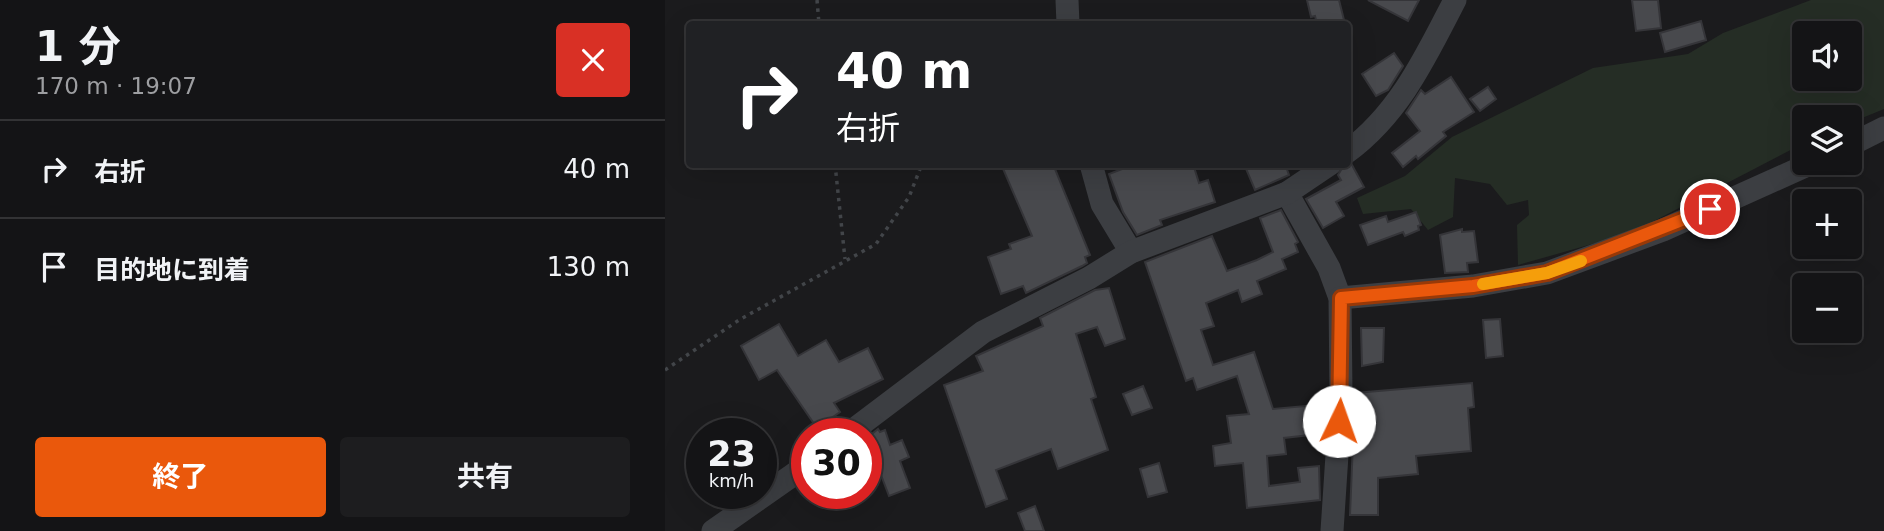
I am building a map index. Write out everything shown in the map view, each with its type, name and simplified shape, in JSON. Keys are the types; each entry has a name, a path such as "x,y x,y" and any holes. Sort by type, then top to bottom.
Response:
{"street":[{"path":"1067,0 1068,21"},
{"path":"1351,149 1378,126 1403,95 1455,0"},
{"path":"1862,139 1884,128"},
{"path":"1092,168 1102,204 1131,252"},
{"path":"869,418 983,332 1089,278 1131,252 1287,192 1324,168"},
{"path":"1341,298 1473,286 1547,273 1663,230 1792,172"},
{"path":"1287,192 1329,268 1341,298 1341,394 1332,531"},
{"path":"713,531 791,476"}],"path":[{"path":"817,0 820,21"},
{"path":"835,168 845,259"},
{"path":"665,370 739,320 876,244 909,197 920,168"}],"shaded area":[{"path":"1811,0 1884,0 1884,109 1862,118 1862,105 1792,105 1792,149 1631,233 1518,265 1517,225 1529,215 1528,200 1507,205 1490,184 1455,178 1453,217 1428,230 1411,209 1363,214 1357,198 1405,176 1452,137 1593,68 1688,54 1723,33"}],"building":[{"path":"1307,0 1339,0 1344,21 1316,21 1315,16 1311,17"},
{"path":"1368,0 1419,0 1408,21"},
{"path":"1632,0 1658,0 1661,28 1636,31"},
{"path":"1701,21 1706,40 1665,52 1660,33"},
{"path":"1394,53 1403,66 1388,90 1376,96 1362,74"},
{"path":"1451,77 1474,112 1443,132 1446,136 1418,159 1416,156 1403,167 1392,153 1420,131 1406,113 1421,90 1425,94"},
{"path":"1488,87 1496,99 1480,111 1470,99"},
{"path":"1352,165 1364,187 1336,202 1344,216 1323,228 1306,199 1341,180 1338,175 1342,168 1351,168"},
{"path":"1003,168 1055,168 1090,255 1085,257 1087,263 1082,266 1026,293 1023,286 1001,294 988,257 1011,249 1009,244 1032,236"},
{"path":"1125,168 1194,168 1199,183 1208,180 1215,202 1160,220 1162,225 1137,235 1123,212 1109,174"},
{"path":"1246,168 1286,168 1289,175 1255,190"},
{"path":"1281,210 1298,242 1295,244 1298,252 1282,259 1286,269 1257,281 1262,294 1242,302 1238,290 1206,303 1214,326 1201,330 1213,365 1254,352 1273,409 1316,405 1319,434 1284,438 1286,454 1267,456 1269,486 1300,482 1298,468 1319,466 1320,500 1247,508 1243,463 1215,466 1213,446 1231,443 1227,416 1249,414 1237,376 1197,390 1193,378 1186,381 1145,262 1212,236 1227,271 1257,260 1273,252 1260,218"},
{"path":"1416,212 1421,225 1418,226 1419,230 1405,236 1403,232 1368,245 1360,225 1386,216 1388,222"},
{"path":"1462,229 1462,232 1474,231 1478,262 1467,263 1468,272 1445,273 1440,235"},
{"path":"1109,288 1125,339 1105,346 1097,327 1076,334 1096,397 1091,399 1108,450 1058,469 1051,449 996,470 1007,499 986,507 944,385 983,371 976,356 1043,326 1040,318 1095,290"},
{"path":"1500,319 1503,356 1486,358 1483,320"},
{"path":"779,324 798,356 826,340 839,362 868,348 883,379 834,403 840,412 831,418 810,418 777,370 759,380 741,346"},
{"path":"1361,328 1384,328 1383,362 1362,366"},
{"path":"1472,383 1474,407 1468,408 1471,451 1416,456 1418,474 1378,478 1378,515 1350,515 1355,393"},
{"path":"1143,386 1152,408 1132,415 1123,394"},
{"path":"885,430 890,445 902,440 909,457 900,461 910,488 889,496 882,478 882,431"},
{"path":"1159,463 1167,492 1148,497 1140,469"},
{"path":"1035,506 1044,531 1025,531 1018,513"}],"slow traffic":[{"path":"1483,284 1547,273 1581,261"}],"route":[{"path":"1339,421 1341,298 1473,286 1547,273 1663,230 1710,209"}]}
